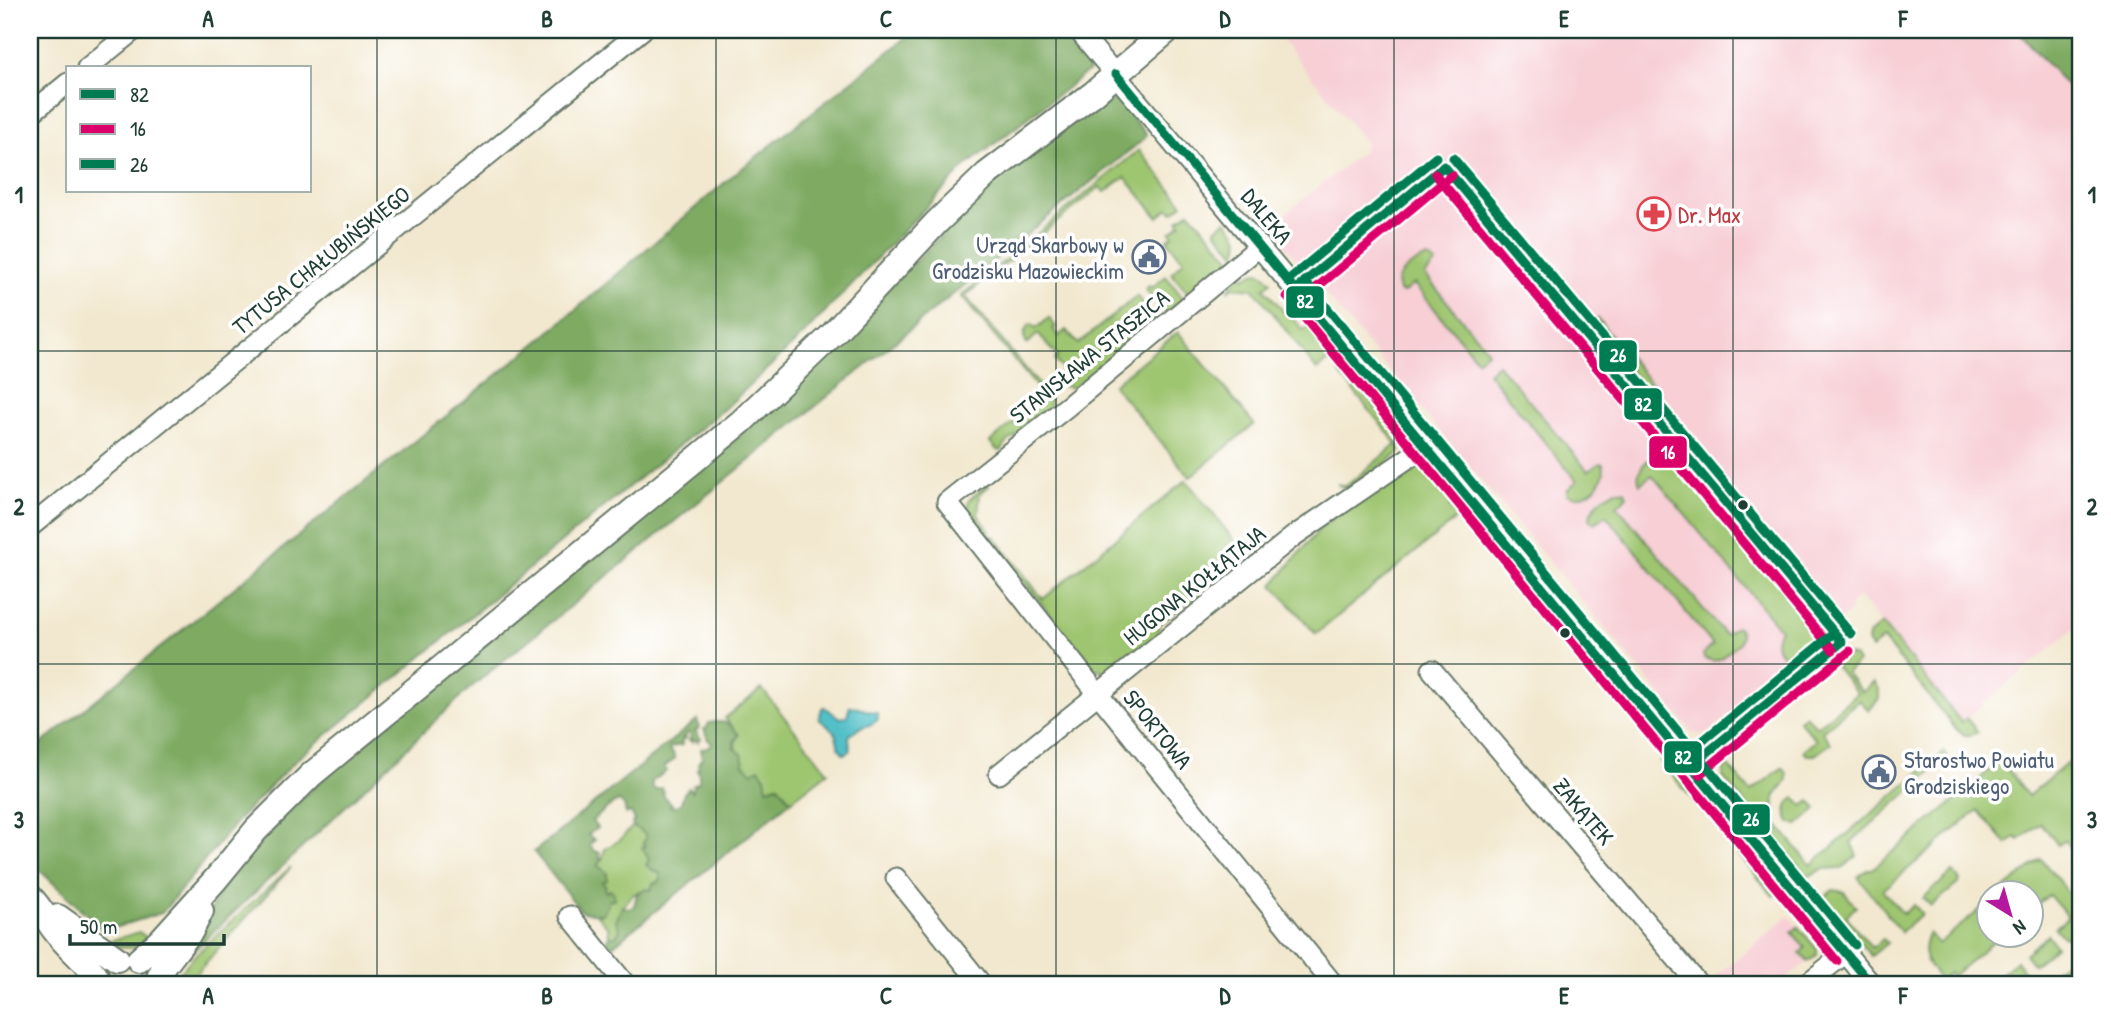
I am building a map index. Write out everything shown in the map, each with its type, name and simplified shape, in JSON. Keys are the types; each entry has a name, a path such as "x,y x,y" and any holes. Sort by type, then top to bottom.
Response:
{"street":[{"path":"89,66 134,30"},
{"name":"TYTUSA CHAŁUBIŃSKIEGO","path":"30,527 642,30"},
{"name":"DALEKA","path":"1078,30 1872,985"},
{"path":"96,982 108,963 128,960 160,942 256,830 311,775 741,422 831,336 971,189 1168,30"},
{"path":"30,114 66,85"},
{"name":"STANISŁAWA STASZICA","path":"947,502 1068,406 1260,246"},
{"name":"HUGONA KOŁŁĄTAJA","path":"999,774 1294,536 1426,446"},
{"name":"SPORTOWA","path":"947,502 1098,694 1334,985"},
{"name":"ZAKĄTEK","path":"1432,670 1699,985"},
{"path":"896,878 982,985"},
{"path":"158,983 165,965 191,931 216,879"},
{"path":"34,901 128,960 147,965 158,983"},
{"path":"34,901 57,933 91,969 96,982"},
{"path":"569,916 626,985"},
{"path":"1805,985 1846,953"}],"shaded area":[{"path":"1273,30 2017,30 2081,102 2081,623 1961,723 1859,596 1851,603 1851,611 1709,732 1693,733 1269,227 1363,151 1366,143"},
{"path":"1789,916 1810,940 1808,962 1778,985 1713,985 1710,981"}],"green space":[{"path":"916,30 1067,30 1083,48 1078,52 1090,70 967,165 802,336 731,403 297,759 237,821 162,913 104,931 30,861 30,753 539,341 736,173"},
{"path":"2017,30 2081,30 2081,102"},
{"path":"1112,100 1119,102 1146,134 1145,138 470,688 188,956 183,952 196,935 226,882 289,809 899,278 997,179 1095,104 1100,109"},
{"path":"1139,150 1183,204 1173,212 1168,208 1158,217 1125,177 1105,192 1100,187 965,296 1050,398 1049,410 1006,443 1001,451 997,450 990,442 1045,397 961,296"},
{"path":"1189,211 1231,259 1192,293 1188,293 1171,273 1184,261 1167,240 1173,235 1170,232 1181,223 1178,220"},
{"path":"1226,220 1239,240 1236,254 1216,231"},
{"path":"1428,258 1436,263 1425,275 1488,351 1477,360 1414,284 1403,293 1399,291 1397,281 1403,272"},
{"path":"1259,272 1271,282 1264,288 1286,314 1293,308 1295,311 1291,315 1303,330 1309,326 1334,356 1317,370 1254,289 1233,287 1229,290 1231,284 1243,275 1245,278"},
{"path":"1166,276 1183,298 1168,313 1164,312 1145,289 1149,286 1152,288"},
{"path":"1137,296 1156,318 1155,323 1074,388 1063,386 1055,378 1064,371 1055,360 1058,357 1038,334 1027,344 1024,337 1029,325 1036,329 1049,318 1059,336 1066,330 1078,344"},
{"path":"1597,318 1662,397 1659,405 1601,336"},
{"path":"1178,332 1254,424 1190,477 1113,385"},
{"path":"1498,364 1588,471 1600,463 1603,464 1602,478 1593,489 1580,496 1567,494 1567,490 1577,481 1488,373"},
{"path":"1343,368 1399,436 1400,450 1347,489 1337,484 1346,486 1397,444 1338,372"},
{"path":"1663,452 1673,454 1677,458 1812,620 1818,631 1818,642 1794,662 1784,657 1778,649 1776,639 1780,629 1652,475 1640,484 1638,479 1641,469 1648,460"},
{"path":"1411,462 1428,471 1454,502 1449,506 1458,517 1316,634 1273,585 1321,527"},
{"path":"1186,480 1249,559 1193,605 1185,604 1159,625 1158,634 1113,671 1093,669 990,539 994,536 1043,599"},
{"path":"986,485 989,486 980,494 978,515 990,531 986,534 967,509 969,500"},
{"path":"1616,490 1625,491 1627,496 1617,506 1725,635 1736,627 1739,628 1739,643 1720,659 1713,661 1704,658 1703,654 1713,645 1606,515 1595,523 1590,520 1595,506 1602,498"},
{"path":"1882,624 1961,722 1967,718 1978,732 1965,735 1959,732 1883,639 1871,649 1869,635"},
{"path":"1848,655 1858,662 1846,673 1862,692 1874,682 1879,689 1879,699 1869,710 1859,700 1822,731 1831,743 1815,755 1807,755 1803,751 1816,740 1799,720 1805,715 1817,727 1857,693 1835,666"},
{"path":"762,689 828,772 791,801 778,785 767,788 743,764 736,749 739,735 725,718"},
{"path":"697,720 700,728 695,731 701,739 698,739 698,742 693,739 692,742 689,740 691,735 686,734 686,739 682,738 682,745 669,750 675,759 664,767 667,771 652,781 652,787 656,790 662,788 662,794 672,804 670,806 681,803 684,793 689,788 692,792 693,785 699,782 697,769 702,758 701,749 712,743 704,729 709,723 719,722 729,725 739,735 734,741 734,748 742,754 744,764 752,772 759,768 765,777 767,788 778,785 791,801 611,947 606,941 609,936 616,936 620,930 616,921 622,906 629,909 634,906 637,894 645,889 651,890 653,883 658,883 661,879 660,873 646,865 649,860 642,847 645,846 645,834 633,826 635,821 631,813 626,814 624,805 619,801 592,821 597,828 588,835 595,840 590,844 593,850 600,853 599,857 602,859 597,865 607,873 607,880 602,882 606,886 604,889 614,893 614,899 609,900 602,914 582,912 534,852"},
{"path":"1944,752 1948,757 1851,842 1857,856 1842,868 1823,869 1807,877 1763,826 1774,817 1778,826 1811,865"},
{"path":"2081,752 2081,860 2065,840 2058,845 2041,823 2019,840 2016,837 2007,844 1978,810 1883,890 1903,914 1914,905 1922,914 1901,932 1858,877 1872,869 1997,762 2004,764 2028,796"},
{"path":"1665,757 1709,811 1705,814 1660,761"},
{"path":"1725,763 1751,792 1783,767 1787,779 1775,797 1774,811 1760,822 1723,777"},
{"path":"1795,798 1803,806 1810,801 1817,809 1797,825 1790,822 1786,811"},
{"path":"633,826 645,834 661,879 651,890 638,891 629,899 616,921 621,930 616,936 609,936 608,927 597,915 602,914 606,892 597,865 605,849 620,840"},
{"path":"1739,847 1778,893 1773,896 1735,850"},
{"path":"2041,859 2081,908 2081,923 2068,938 2063,937 2055,928 2068,917 2049,895 2044,899 2044,878 2018,878"},
{"path":"291,867 186,985 177,985 179,974 191,959"},
{"path":"1953,872 1960,880 1959,883 1931,906 1923,898"},
{"path":"1833,890 1844,892 1856,907 1846,916 1872,948 1883,939 1887,943 1871,956 1823,898"},
{"path":"1974,914 1974,948 1985,948 1952,976 1949,973 1940,980 1931,969 1924,953 1929,933 1938,944"},
{"path":"1798,927 1817,949 1817,955 1808,962 1800,953 1805,948 1792,932"},
{"path":"139,932 151,941 129,948 106,942"},
{"path":"2048,935 2056,946 2033,964 2025,954 2032,948 2044,948 2044,938"},
{"path":"2068,960 2081,975 2069,985 2047,985 2043,980"},
{"path":"2016,961 2024,972 2019,979 2005,985 1996,985 1992,981"}],"water":[{"path":"850,706 877,713 878,719 849,736 850,751 844,754 839,748 835,732 819,719 824,707 840,718 847,716"}],"transit line":[{"name":"82","path":"1116,74 1872,985"},
{"name":"26","path":"1288,280 1436,157"},
{"name":"26","path":"1453,158 1851,634"},
{"name":"82","path":"1444,166 1842,642"},
{"name":"82","path":"1296,289 1444,166"},
{"name":"16","path":"1435,174 1833,650"},
{"name":"16","path":"1304,298 1452,175"},
{"name":"26","path":"1305,281 1855,945"},
{"name":"16","path":"1287,297 1837,961"},
{"name":"26","path":"1683,757 1834,633"},
{"name":"82","path":"1691,766 1842,642"},
{"name":"16","path":"1699,775 1850,651"}],"place":[{"name":"Dr. Max","path":"1654,214"},
{"name":"Urząd Skarbowy w Grodzisku Mazowieckim","path":"1149,257"},
{"name":"Starostwo Powiatu Grodziskiego","path":"1879,772"}]}
